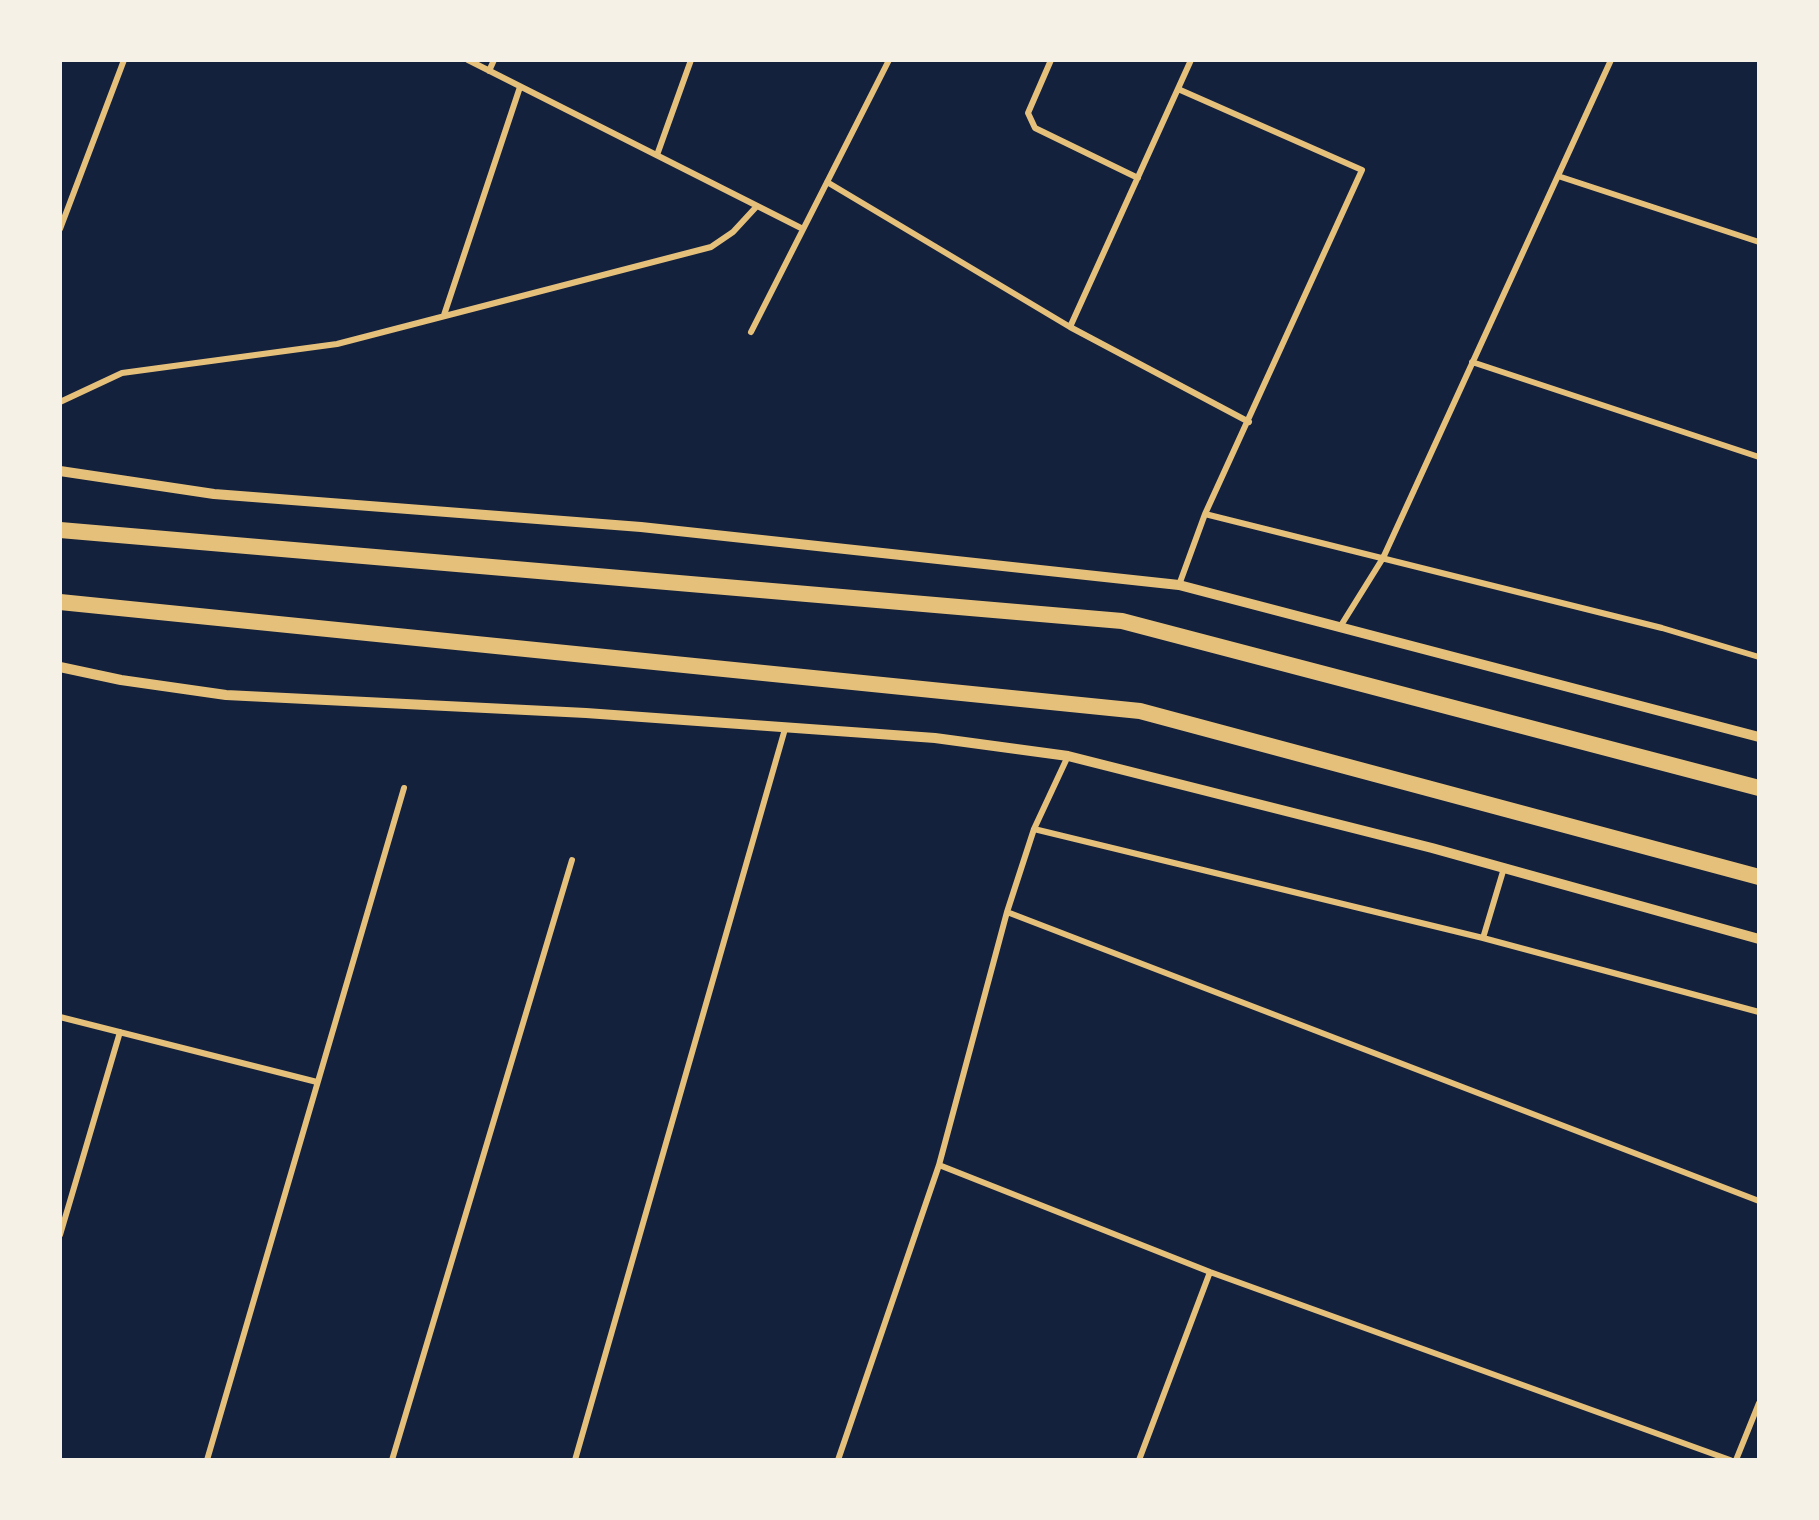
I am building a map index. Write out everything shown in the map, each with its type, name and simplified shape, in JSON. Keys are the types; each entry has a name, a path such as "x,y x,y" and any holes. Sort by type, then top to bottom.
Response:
{"highway":[{"path":"60,530 1122,621 1759,788"},
{"path":"60,602 1140,711 1759,877"}],"street":[{"path":"60,229 124,60"},
{"path":"468,60 803,229"},
{"path":"489,71 494,60"},
{"path":"657,155 691,60"},
{"path":"752,332 889,60"},
{"path":"1051,60 1028,113 1035,128 1138,178"},
{"path":"1070,327 1191,60"},
{"path":"1340,627 1383,558 1611,60"},
{"path":"444,315 520,87"},
{"path":"1178,89 1362,170 1249,422 1205,514 1179,585"},
{"path":"1558,176 1759,242"},
{"path":"827,182 1070,327 1249,422"},
{"path":"60,402 122,373 337,344 711,248 733,232 758,206"},
{"path":"1472,362 1759,458"},
{"path":"60,471 214,495 641,527 1179,585 1759,737"},
{"path":"1205,514 1662,628 1759,657"},
{"path":"60,667 121,680 226,695 586,713 935,738 1068,756 1504,868 1759,939"},
{"path":"575,1460 785,729"},
{"path":"838,1460 939,1165 1007,912 1035,829 1068,756"},
{"path":"207,1460 404,788"},
{"path":"1035,829 1483,938 1759,1012"},
{"path":"392,1460 573,860"},
{"path":"1483,938 1504,868"},
{"path":"1007,912 1759,1202"},
{"path":"60,1017 317,1082"},
{"path":"60,1235 120,1032"},
{"path":"939,1165 1210,1272 1730,1460"},
{"path":"1139,1460 1210,1272"},
{"path":"1736,1460 1759,1402"}]}
